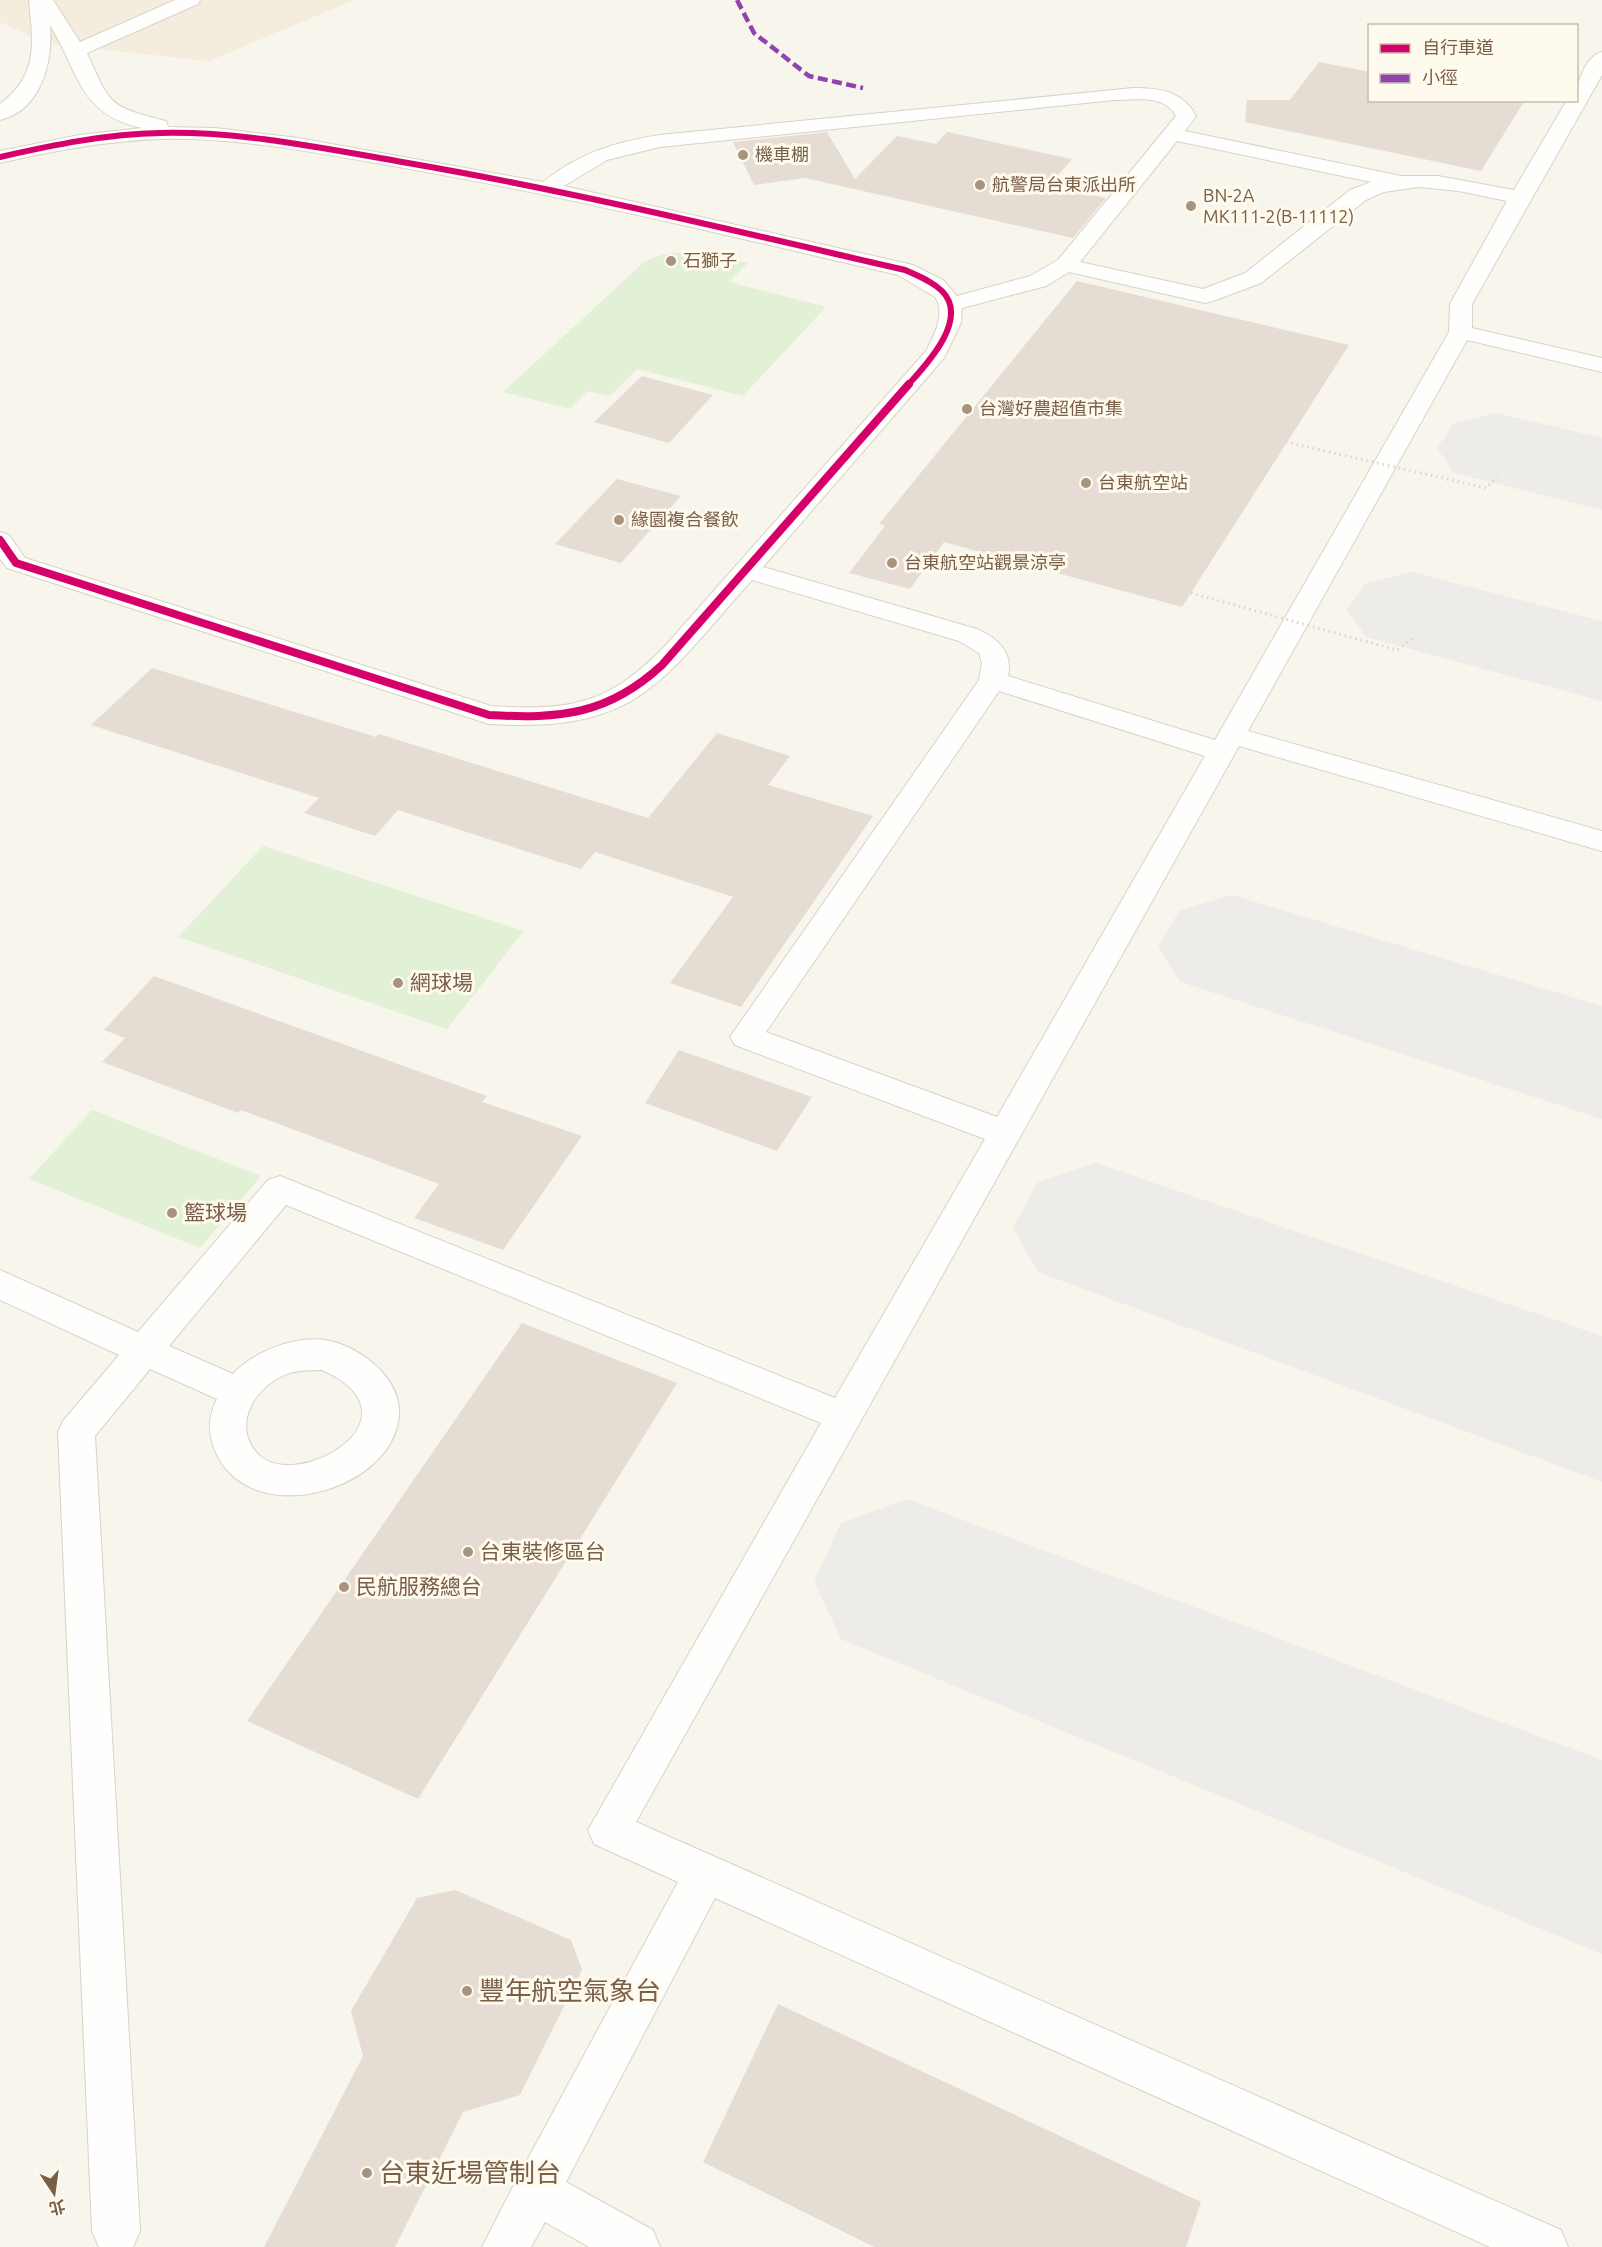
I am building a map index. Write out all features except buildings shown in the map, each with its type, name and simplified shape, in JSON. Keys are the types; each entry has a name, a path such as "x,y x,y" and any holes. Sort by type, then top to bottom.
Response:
{"street":[{"path":"0,114 26,94 38,77 43,56 38,0"},
{"path":"0,540 8,567 489,715 538,719 584,712 622,697 652,674 747,570 936,353 950,327 951,304 942,290 926,279 905,270 447,169 273,141 199,133 134,120 112,111 96,98 76,51 44,0"},
{"path":"76,51 191,0"},
{"path":"1578,99 1602,58"},
{"path":"547,190 589,158 632,146 1098,95 1140,93 1175,101 1184,109 1186,116 1066,265 1038,281 951,304"},
{"path":"1544,2247 609,1830 1460,332 1461,304 1576,102"},
{"path":"0,157 95,139 158,133 199,133"},
{"path":"1172,134 1397,181 1456,184 1520,198"},
{"path":"1066,265 1205,296 1253,278 1358,195 1373,187 1397,181"},
{"path":"1460,332 1602,365"},
{"path":"747,570 968,635 986,643 996,654 997,666 993,680 746,1037 1004,1133"},
{"path":"993,680 1227,744 1602,841"},
{"path":"116,2231 76,1432 280,1189 844,1417"},
{"path":"0,1284 239,1392"},
{"path":"506,2247 706,1873"},
{"path":"535,2191 636,2247"}],"path":[{"path":"1287,442 1486,488 1497,477"},
{"path":"1191,592 1397,650 1414,637"}],"shaded area":[{"path":"0,0 354,0 209,61 44,43 0,22"}],"green space":[{"path":"699,252 748,263 729,282 826,307 743,396 637,369 610,396 588,391 570,409 503,392 642,264 662,255"},
{"name":"網球場","path":"263,846 524,931 447,1029 178,937"},
{"name":"籃球場","path":"92,1110 261,1176 200,1248 29,1179"}],"taxiway":[{"path":"1496,448 1602,474"},
{"path":"1411,610 1602,661"},
{"path":"1232,946 1602,1063"},
{"path":"1096,1227 1602,1409"},
{"path":"907,1581 1602,1857"}],"marked path":[{"path":"737,0 754,33 809,76 863,88"}],"cycle path":[{"path":"0,157 79,141 120,135 160,133 215,134 298,144 512,182 905,270 935,285 944,293 951,311 949,323 936,353 674,652 636,687 607,704 591,710 540,717 489,715 16,563 0,540"}],"place":[{"name":"機車棚","path":"743,155"},
{"name":"航警局台東派出所","path":"980,185"},
{"name":"BN-2A MK111-2(B-11112)","path":"1191,206"},
{"name":"石獅子","path":"671,261"},
{"name":"台灣好農超值市集","path":"967,409"},
{"name":"台東航空站","path":"1086,483"},
{"name":"緣園複合餐飲","path":"619,520"},
{"name":"台東航空站觀景涼亭","path":"892,563"},
{"name":"網球場","path":"398,983"},
{"name":"籃球場","path":"172,1213"},
{"name":"台東裝修區台","path":"468,1552"},
{"name":"民航服務總台","path":"344,1587"},
{"name":"豐年航空氣象台","path":"467,1991"},
{"name":"台東近場管制台","path":"367,2173"}]}
